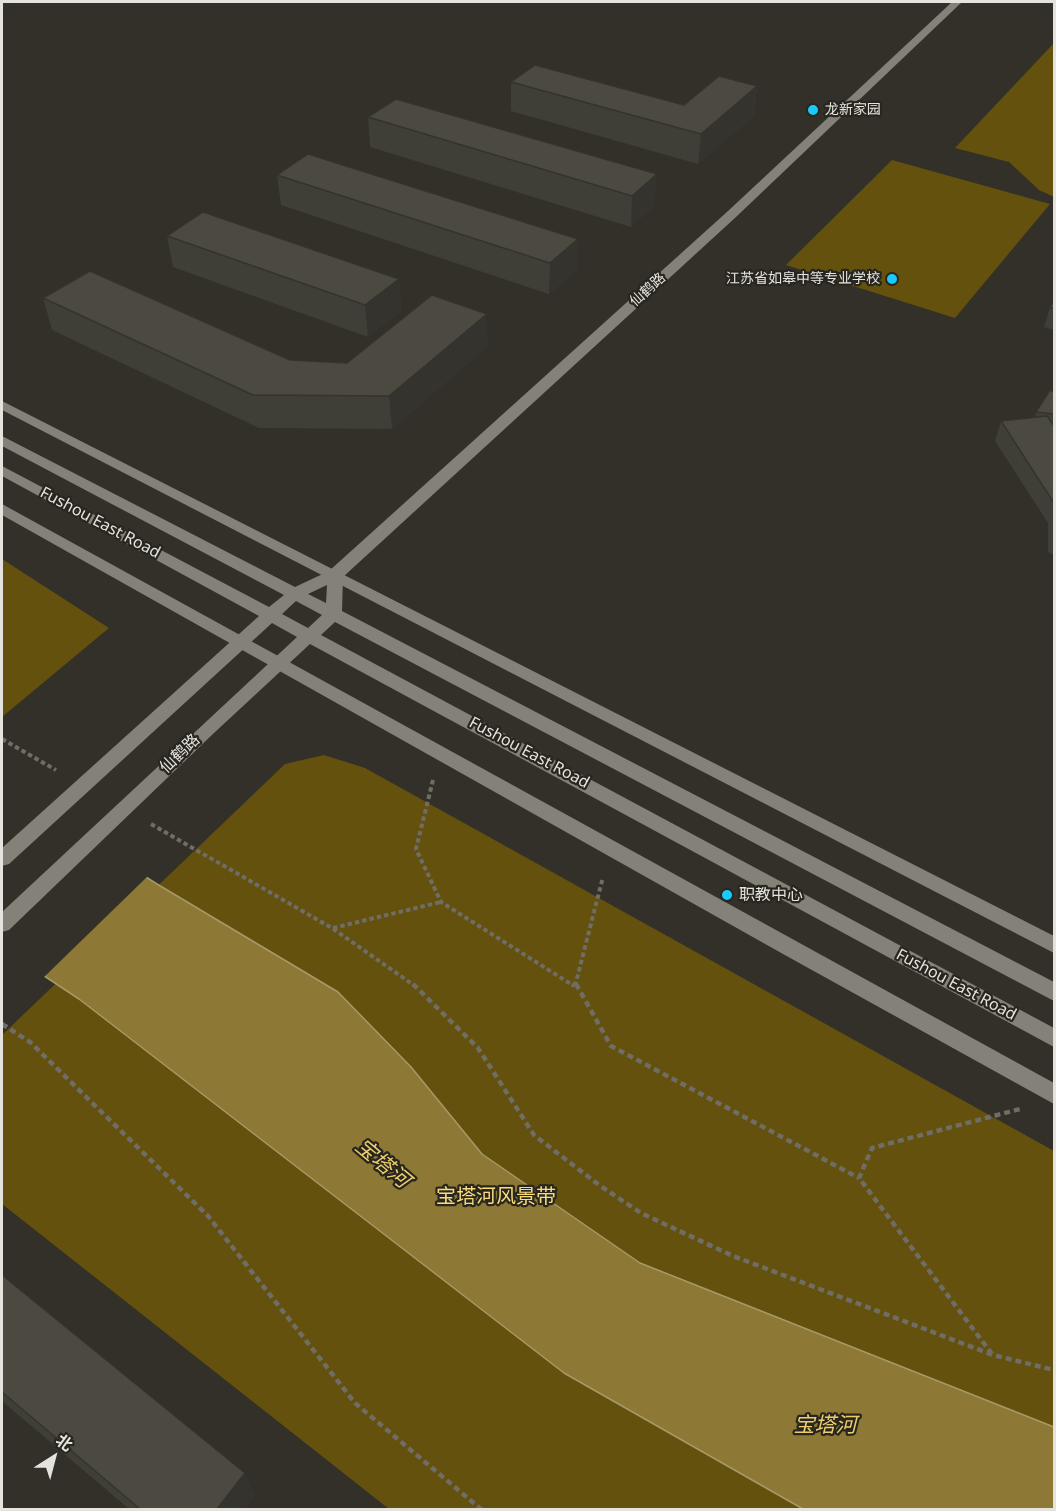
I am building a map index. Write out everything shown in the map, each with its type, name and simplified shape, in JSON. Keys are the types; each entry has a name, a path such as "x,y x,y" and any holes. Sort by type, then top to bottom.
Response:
{"street":[{"name":"仙鹤路","path":"2,859 271,614 296,593 335,575 732,214 957,2"},
{"path":"2,405 1054,945"},
{"name":"Fushou East Road","path":"2,440 1054,992"},
{"name":"Fushou East Road","path":"2,470 1054,1038"},
{"path":"2,509 610,850 1054,1094"},
{"path":"334,613 335,575"},
{"name":"仙鹤路","path":"2,924 208,728 334,613"}],"path":[{"path":"2,739 58,772"},
{"path":"440,753 416,849 441,902 575,986 611,1046 859,1178 993,1355"},
{"path":"150,824 332,928 408,979 478,1048 534,1135 641,1214 733,1256 993,1355 1054,1370"},
{"path":"575,986 610,850"},
{"path":"332,928 441,902"},
{"path":"2,1024 30,1042 208,1216 355,1403 482,1509"},
{"path":"859,1178 872,1148 1031,1106"}],"green space":[{"path":"1054,43 1054,197 1039,190 1009,162 955,148"},
{"path":"892,160 1050,204 955,318 786,265"},
{"path":"2,559 109,628 2,717"},
{"name":"宝塔河风景带","path":"324,755 365,768 1054,1151 1054,1509 389,1509 2,1204 2,1035 285,764"}],"water":[{"name":"宝塔河","path":"2,786 157,884 338,992 411,1067 482,1154 640,1263 1054,1427 1054,1509 803,1509 564,1373 79,999 2,948"}],"pier":[{"path":"2,783 149,875 42,979 2,951"}],"building":[{"path":"535,65 684,105 719,76 757,86 701,134 511,82"},
{"path":"396,99 657,174 632,196 368,117"},
{"path":"308,154 578,239 550,263 277,175"},
{"path":"203,212 399,279 365,305 167,236"},
{"path":"90,271 290,360 347,363 432,295 487,314 389,396 253,395 43,298"},
{"path":"1050,390 1054,392 1054,414 1036,412"},
{"path":"1047,416 1054,426 1054,503 1001,421"},
{"path":"2,1275 245,1473 217,1509 140,1509 2,1392"}],"place":[{"name":"龙新家园","path":"813,110"},
{"name":"江苏省如皋中等专业学校","path":"892,279"},
{"name":"职教中心","path":"727,895"}]}
